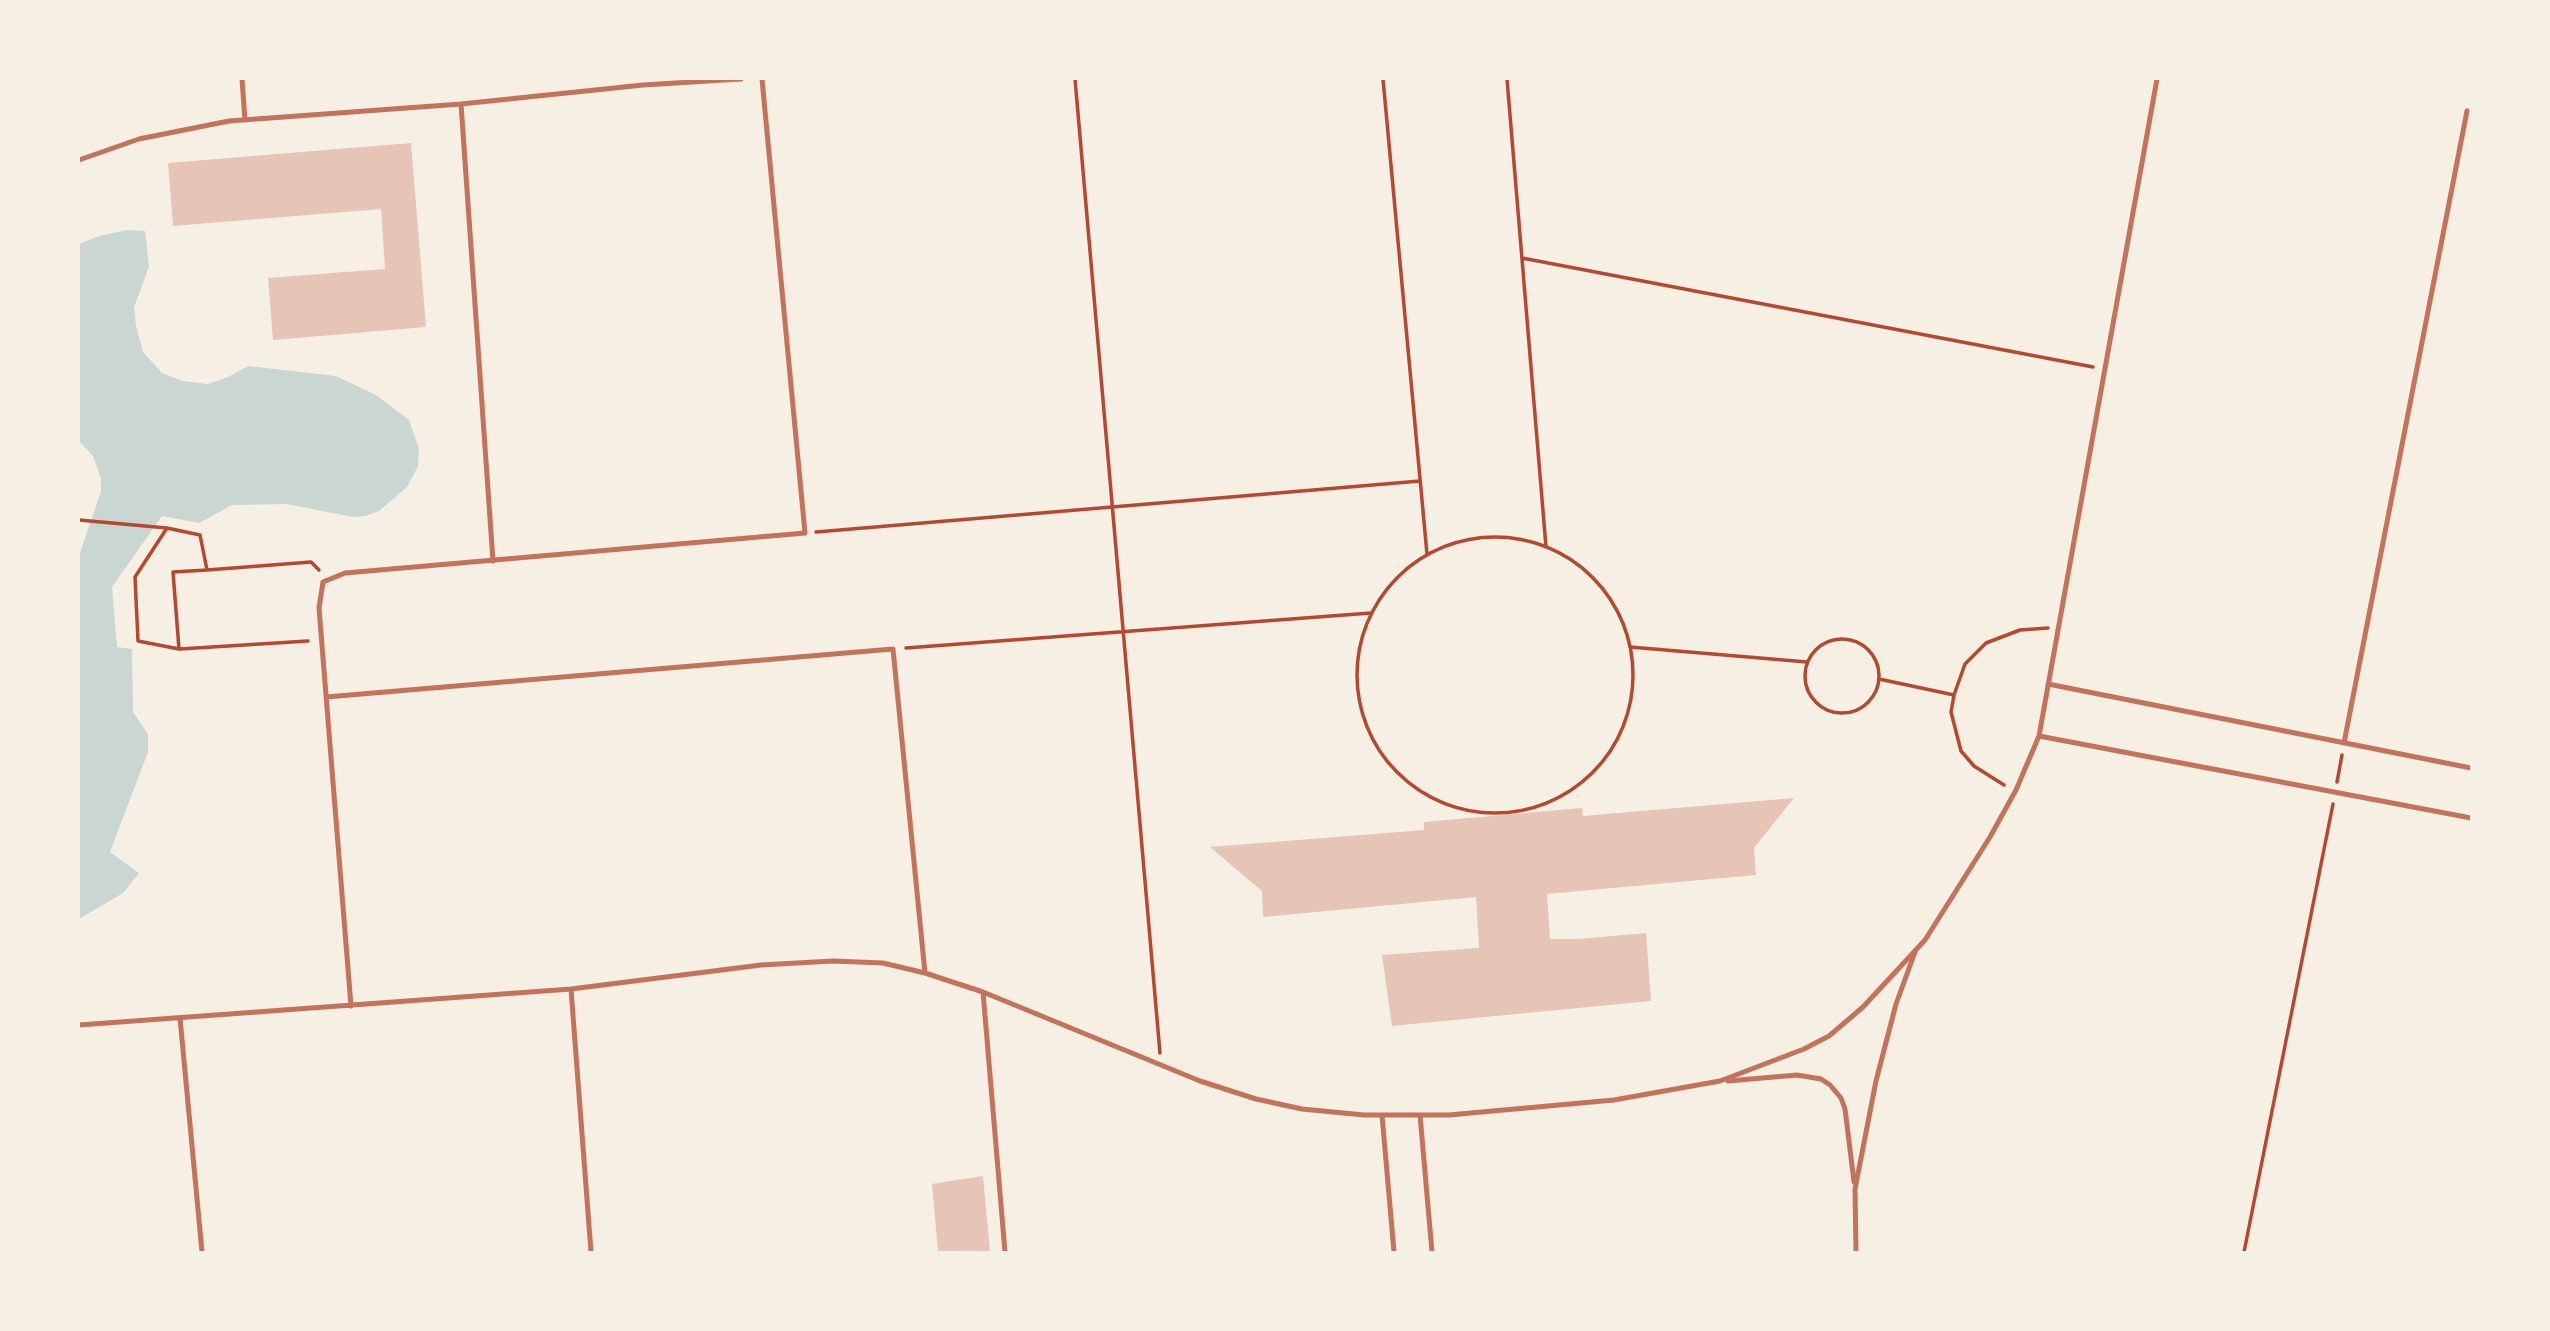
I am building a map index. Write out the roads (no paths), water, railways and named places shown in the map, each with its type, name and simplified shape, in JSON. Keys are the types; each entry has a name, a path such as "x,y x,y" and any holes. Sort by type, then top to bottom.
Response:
{"lane":[{"path":"242,79 245,120"},
{"path":"79,160 139,139 245,120 741,79"},
{"path":"351,1006 321,640 320,587 328,578 345,573 805,533 762,79"},
{"path":"1720,1081 1782,1059 1829,1036 1863,1007 1925,940 1990,837 2016,790 2039,736 2157,79"},
{"path":"461,104 493,561"},
{"path":"2344,743 2467,111"},
{"path":"326,697 893,649 925,973"},
{"path":"2048,684 2471,768"},
{"path":"2039,736 2471,818"},
{"path":"1854,1189 1896,1004 1916,949"},
{"path":"79,1025 571,989 761,965 833,961 883,963 925,973 983,992 1211,1085 1302,1109 1382,1115 1449,1115 1614,1100 1720,1081 1797,1075 1821,1079 1830,1085 1841,1098 1845,1109 1854,1189 1856,1252"},
{"path":"571,989 591,1252"},
{"path":"983,992 1005,1252"},
{"path":"180,1018 202,1252"},
{"path":"1382,1115 1394,1252"},
{"path":"1420,1115 1432,1252"}]}
